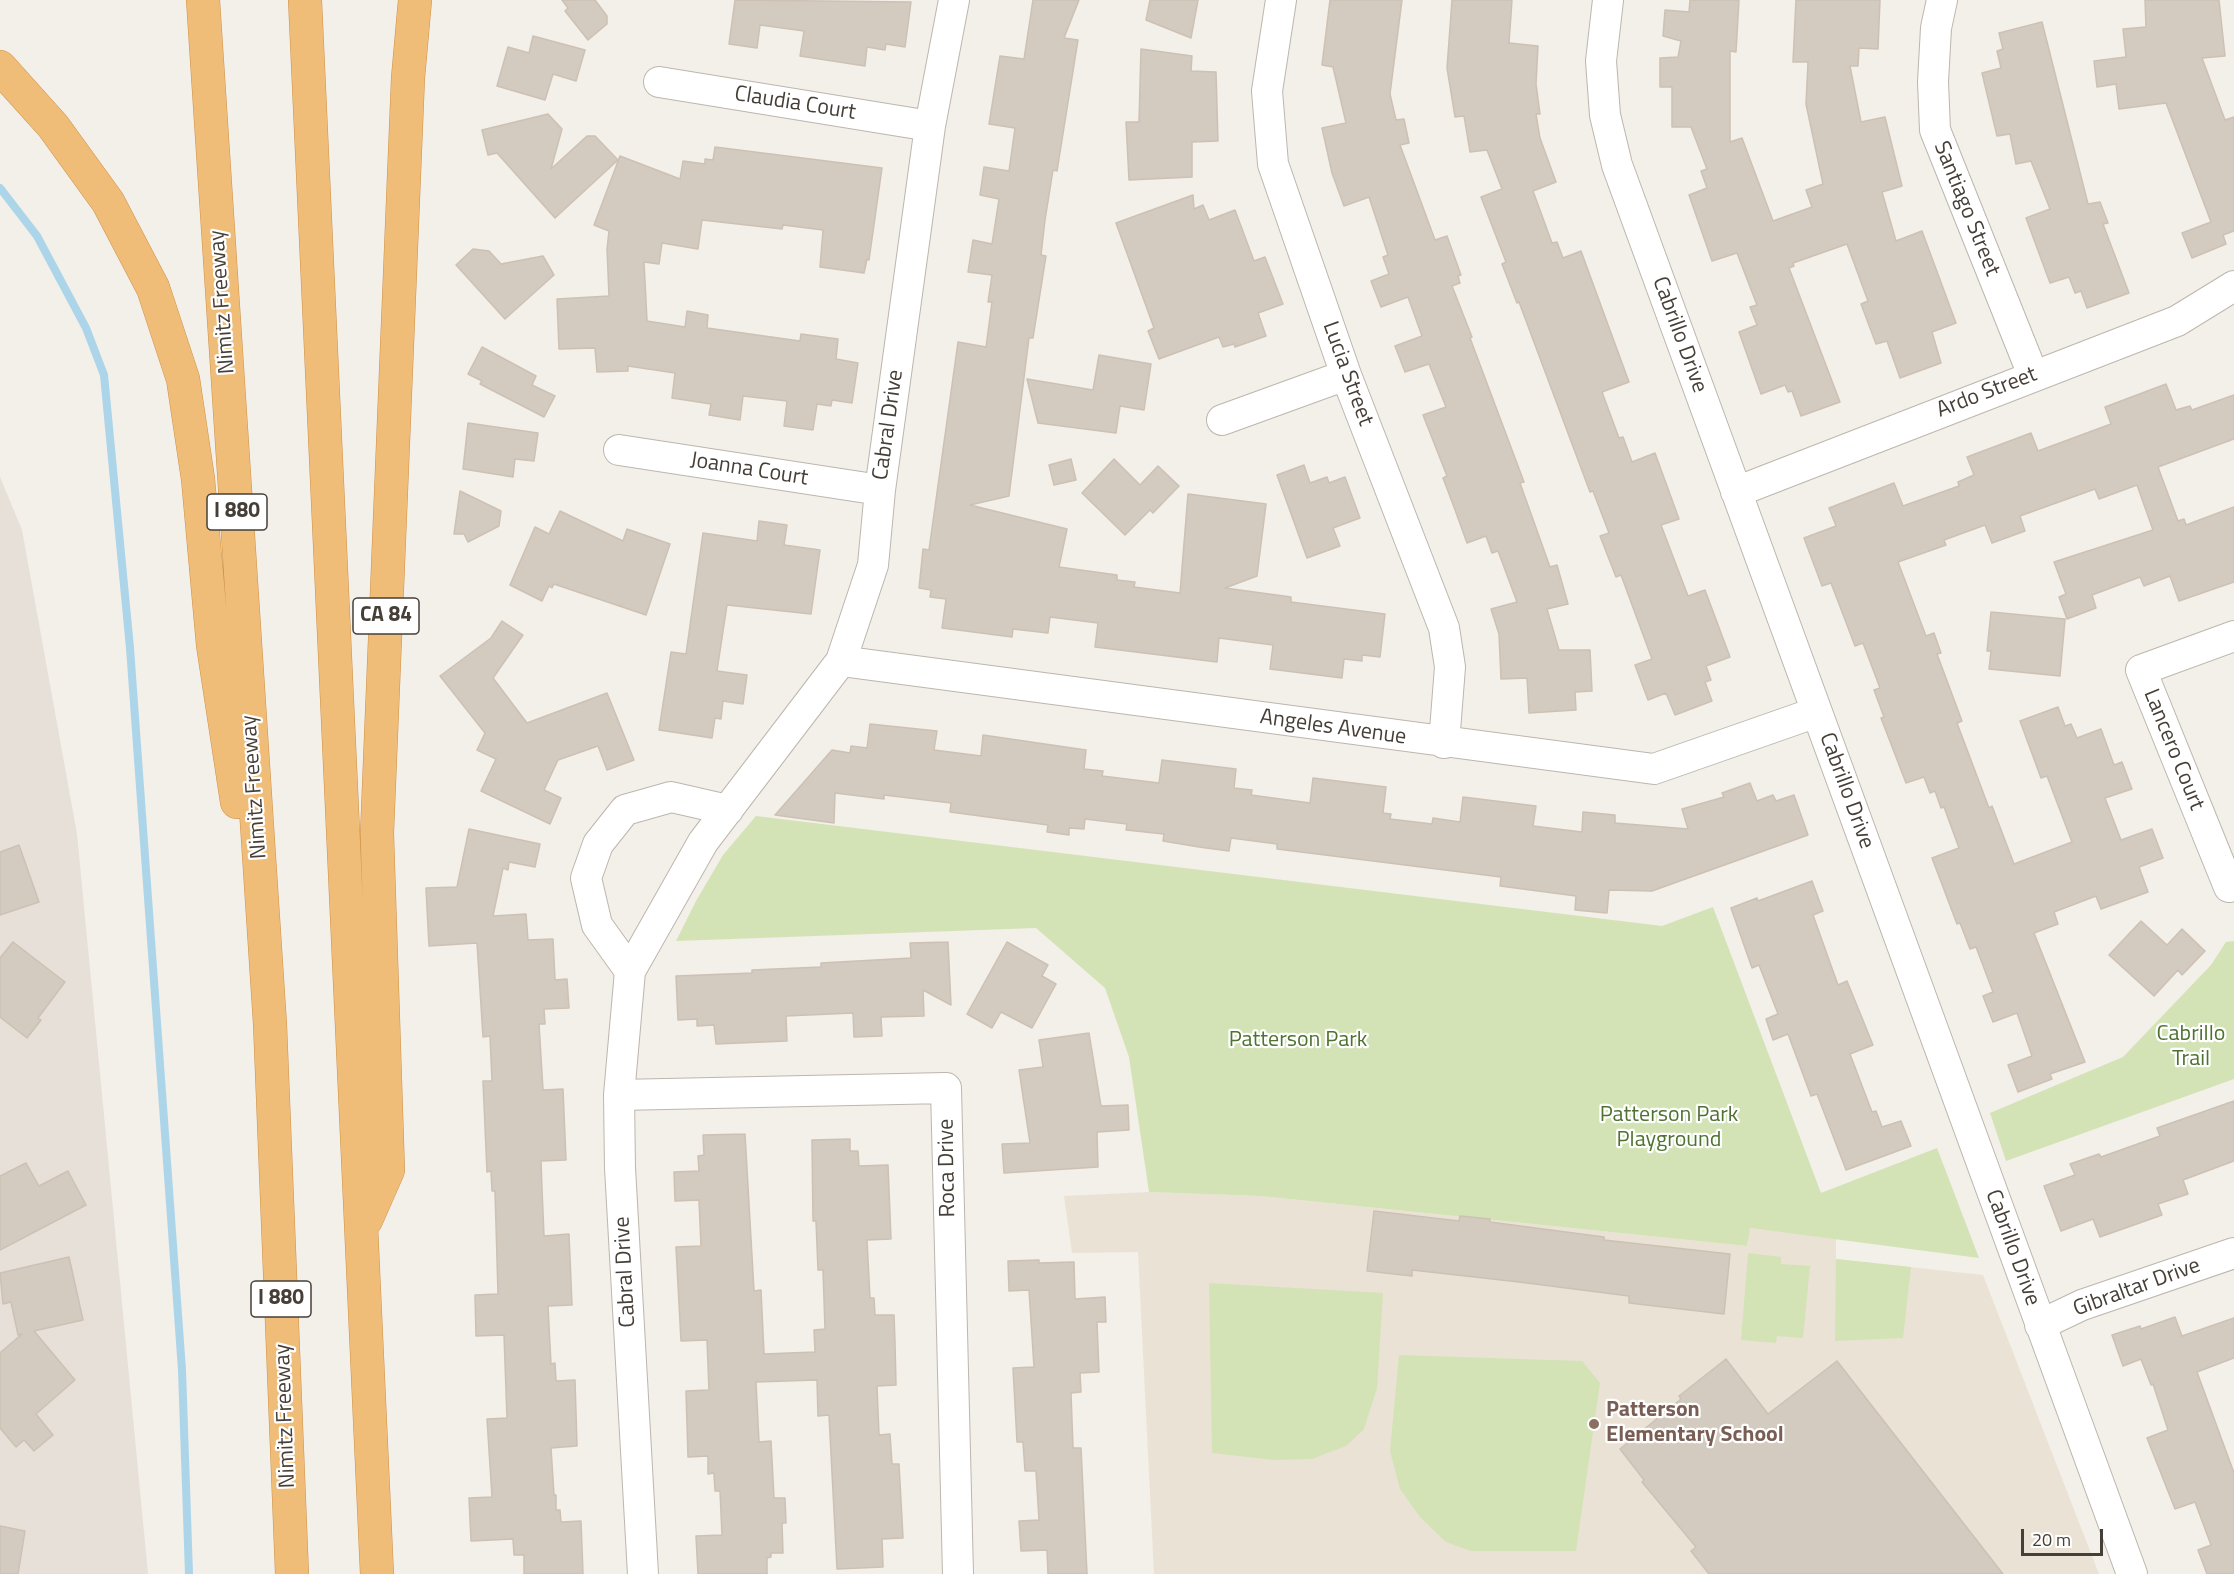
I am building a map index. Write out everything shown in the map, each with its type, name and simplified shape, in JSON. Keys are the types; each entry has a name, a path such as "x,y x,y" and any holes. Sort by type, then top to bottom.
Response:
{"highway":[{"name":"Nimitz Freeway","path":"203,0 270,1024 292,1574"},
{"path":"306,0 377,1574"},
{"name":"CA 84","path":"363,1227 388,1170 377,833 408,78 415,0"},
{"path":"0,67 53,126 108,202 153,288 183,379 198,479 213,645 270,1024"}],"street":[{"name":"Cabral Drive","path":"643,1574 620,1168 620,1095 630,971 703,842 841,662 873,565 880,490 930,126 954,0"},
{"name":"Lucia Street","path":"1281,0 1267,91 1273,164 1346,375 1444,628 1450,667 1444,744"},
{"name":"Cabrillo Drive","path":"1608,0 1601,61 1605,115 1617,165 2132,1574"},
{"name":"Santiago Street","path":"1942,0 1935,39 1935,130 2033,375"},
{"name":"Claudia Court","path":"659,82 930,126"},
{"name":"Ardo Street","path":"1736,492 2177,321 2234,286"},
{"path":"1222,420 1346,375"},
{"name":"Joanna Court","path":"619,450 880,490"},
{"name":"Lancero Court","path":"2229,888 2141,670 2234,636"},
{"name":"Angeles Avenue","path":"841,662 1444,744 1654,769 1817,712"},
{"path":"630,971 597,925 586,878 598,844 625,810 671,797 728,810"},
{"name":"Roca Drive","path":"620,1095 946,1088 958,1574"},
{"name":"Gibraltar Drive","path":"2040,1324 2082,1305 2234,1253"}],"shaded area":[{"path":"0,477 22,530 77,834 148,1574 0,1574"},
{"name":"Patterson Elementary School","path":"1149,1192 1260,1196 1747,1246 1749,1228 1836,1238 1836,1259 1983,1275 2099,1574 1154,1574 1138,1252 1072,1253 1064,1196"}],"green space":[{"name":"Patterson Park","path":"756,816 1662,926 1713,907 1821,1193 1937,1148 1979,1258 1750,1228 1747,1246 1260,1196 1149,1192 1129,1057 1105,988 1036,928 676,941 723,855"},
{"name":"Cabrillo Trail","path":"2234,941 2234,1079 2006,1161 1990,1113 2123,1057 2211,965 2226,942"},
{"path":"1748,1253 1781,1257 1781,1264 1810,1266 1803,1338 1777,1336 1776,1343 1741,1340"},
{"path":"1836,1259 1911,1267 1903,1338 1835,1341"},
{"path":"1209,1283 1383,1293 1377,1388 1364,1429 1346,1446 1312,1459 1274,1460 1212,1453"},
{"path":"1399,1355 1582,1361 1600,1383 1576,1551 1471,1551 1446,1542 1420,1517 1400,1489 1390,1451"}],"building":[{"path":"562,0 595,0 607,16 607,24 588,40 565,11 568,8"},
{"path":"735,0 911,2 905,47 886,44 885,50 867,47 865,66 800,56 804,31 760,25 757,48 729,44"},
{"path":"1033,0 1079,0 1064,38 1078,40 1057,171 1053,170 1045,220 1041,255 1046,256 1033,338 1029,338 1009,496 970,505 1067,529 1059,567 1117,575 1117,580 1135,582 1134,587 1180,593 1188,494 1266,504 1257,576 1225,588 1291,597 1291,602 1385,614 1380,657 1362,655 1362,661 1344,659 1342,678 1270,669 1273,645 1219,638 1217,662 1095,647 1098,623 1050,617 1048,633 1013,629 1012,637 942,628 946,599 930,597 931,590 919,588 923,549 929,550 958,342 986,347 992,302 988,302 992,275 968,272 973,240 992,244 999,199 980,195 984,167 1009,171 1015,128 989,124 1000,56 1024,59"},
{"path":"1150,0 1198,0 1191,38 1146,20"},
{"path":"1330,0 1402,0 1390,94 1396,120 1404,119 1409,143 1400,145 1435,240 1447,236 1461,275 1458,276 1460,283 1452,286 1524,482 1520,483 1550,567 1557,565 1568,604 1547,609 1559,650 1590,650 1592,691 1575,692 1576,710 1529,713 1527,678 1501,679 1499,634 1491,609 1517,602 1498,551 1492,553 1486,536 1467,543 1443,478 1447,476 1423,415 1446,407 1429,364 1405,372 1395,346 1422,336 1408,297 1381,307 1371,281 1389,274 1383,257 1388,255 1369,197 1344,206 1332,173 1322,128 1346,123 1333,67 1322,65"},
{"path":"1452,0 1512,0 1509,43 1538,46 1536,84 1540,114 1536,114 1540,138 1556,182 1533,191 1552,243 1557,242 1563,258 1581,251 1629,382 1602,392 1619,438 1623,437 1632,462 1655,453 1679,519 1661,525 1688,596 1705,590 1730,657 1706,666 1711,680 1705,682 1712,701 1675,715 1666,693 1648,700 1635,665 1652,659 1621,575 1616,577 1600,536 1609,533 1593,491 1590,492 1519,302 1517,303 1502,264 1506,262 1481,197 1502,189 1487,150 1470,152 1464,116 1455,117 1447,68"},
{"path":"1690,0 1739,0 1736,52 1730,51 1730,142 1742,138 1773,221 1812,207 1806,190 1823,184 1806,104 1808,62 1793,62 1796,0 1880,0 1878,49 1859,48 1858,66 1850,66 1861,122 1885,117 1902,186 1882,192 1896,241 1922,231 1956,323 1932,332 1941,363 1900,378 1887,341 1876,344 1861,304 1868,301 1847,244 1793,263 1794,266 1789,268 1840,402 1801,416 1792,391 1788,392 1785,385 1761,394 1739,332 1757,325 1750,307 1757,305 1737,253 1712,261 1689,195 1707,188 1701,171 1707,169 1691,127 1672,127 1672,87 1660,87 1660,58 1678,57 1681,41 1663,36 1665,10 1689,12"},
{"path":"2145,0 2219,0 2225,56 2202,58 2225,120 2234,117 2234,231 2223,235 2226,244 2192,258 2182,233 2211,222 2166,103 2119,109 2116,84 2097,87 2094,61 2126,57 2123,29 2146,27"},
{"path":"2042,22 2088,204 2100,202 2108,223 2103,224 2129,293 2087,308 2081,291 2075,293 2069,277 2050,283 2026,218 2050,209 2031,161 2016,164 2010,134 1997,136 1982,73 2001,68 1997,51 2003,49 1999,33"},
{"path":"533,36 585,50 576,81 553,74 545,100 497,86 508,47 529,53"},
{"path":"1141,49 1192,56 1191,71 1216,72 1218,141 1192,142 1192,177 1129,180 1126,122 1139,122"},
{"path":"548,114 562,129 551,169 587,136 595,136 618,160 555,218 497,153 488,155 482,130"},
{"path":"715,147 882,168 869,260 867,259 864,273 820,267 823,230 783,225 782,229 702,220 698,249 662,243 659,264 644,262 647,321 685,327 687,311 708,315 707,328 800,341 801,334 838,339 836,359 858,363 852,403 832,400 831,406 817,404 813,430 784,426 787,401 743,396 740,420 709,415 711,404 672,398 675,373 628,366 628,371 597,372 595,348 559,349 557,299 609,296 607,249 609,231 594,225 620,156 680,179 683,161 705,164 705,159 713,160"},
{"path":"1193,195 1194,209 1203,205 1209,220 1235,210 1254,261 1265,257 1283,304 1258,313 1266,336 1235,347 1234,344 1223,347 1219,337 1159,359 1148,331 1154,328 1116,223"},
{"path":"473,249 489,251 501,264 543,256 554,275 505,319 456,265"},
{"path":"482,347 536,376 532,385 555,396 544,417 480,384 482,381 468,374"},
{"path":"1099,355 1151,364 1144,410 1120,406 1116,433 1038,423 1027,379 1093,390"},
{"path":"2166,384 2176,410 2190,406 2192,410 2234,395 2234,439 2158,467 2178,521 2184,519 2186,525 2234,507 2234,582 2179,601 2170,576 2144,586 2140,577 2092,595 2096,608 2067,619 2059,597 2066,594 2054,562 2153,530 2137,485 2099,499 2095,489 2020,516 2025,531 1992,543 1985,525 1944,540 1946,545 1898,562 1926,636 1934,633 1941,653 1937,654 1962,721 1957,723 1989,808 1992,806 2014,864 2072,842 2047,776 2041,778 2020,721 2058,707 2065,726 2071,724 2077,738 2101,729 2114,765 2122,762 2132,789 2105,798 2121,840 2152,829 2163,858 2139,867 2148,892 2101,909 2096,896 2054,912 2058,924 2034,933 2085,1062 2050,1074 2052,1079 2018,1092 2008,1065 2032,1056 2017,1013 1993,1022 1983,996 1993,992 1976,947 1970,949 1960,923 1957,924 1932,858 1959,848 1944,807 1941,808 1935,791 1930,793 1924,777 1906,783 1881,718 1884,717 1874,690 1880,688 1863,643 1855,646 1831,583 1822,586 1804,538 1836,526 1829,508 1894,483 1903,506 1959,486 1958,482 1974,475 1967,457 2031,433 2038,451 2111,424 2105,407"},
{"path":"468,423 538,433 534,461 515,459 513,477 463,469"},
{"path":"1071,459 1076,480 1054,485 1049,465"},
{"path":"1114,459 1140,485 1158,466 1179,486 1153,513 1150,510 1125,535 1082,493"},
{"path":"1304,465 1310,483 1327,477 1329,483 1345,477 1360,518 1333,528 1340,546 1307,558 1277,475"},
{"path":"460,491 501,511 499,526 468,542 464,534 454,534"},
{"path":"560,511 623,541 627,529 670,544 646,615 554,584 552,588 549,586 542,601 510,585 535,527 549,534"},
{"path":"759,521 787,525 784,545 820,550 811,614 727,605 717,671 747,675 743,704 723,701 721,719 715,718 712,738 659,730 671,652 686,654 703,533 757,541"},
{"path":"1991,612 2065,619 2060,676 1989,669 1991,651 1987,651"},
{"path":"502,621 523,635 493,678 527,723 607,693 634,760 607,770 598,746 558,760 544,790 561,798 550,824 481,791 496,759 477,750 485,733 440,676 491,638"},
{"path":"870,724 937,731 934,750 981,756 983,735 1086,750 1084,769 1103,771 1102,776 1159,783 1162,760 1236,769 1234,788 1252,790 1251,795 1310,803 1313,778 1386,787 1383,813 1391,814 1390,819 1432,824 1433,818 1460,822 1463,797 1536,806 1533,826 1582,832 1583,812 1615,815 1615,823 1688,829 1682,809 1724,797 1722,793 1750,783 1757,801 1773,795 1776,801 1794,795 1808,835 1652,891 1609,890 1607,913 1575,910 1576,896 1500,886 1501,877 1277,849 1277,844 1231,838 1229,851 1199,847 1163,841 1164,834 1126,830 1127,824 1085,819 1084,829 1069,828 1069,835 1047,832 1048,825 950,812 951,803 884,795 884,799 835,793 834,823 775,815 832,750 850,753 851,746 867,748"},
{"path":"469,829 540,844 535,867 509,862 508,870 503,868 493,916 526,914 528,940 553,939 555,980 567,979 569,1008 544,1009 545,1024 539,1024 543,1090 563,1089 566,1160 541,1161 544,1236 569,1234 572,1305 548,1306 551,1364 555,1363 556,1381 575,1380 577,1446 551,1448 554,1495 556,1495 556,1510 560,1510 561,1522 581,1521 583,1574 524,1574 524,1555 514,1555 513,1539 471,1541 469,1498 492,1497 487,1419 507,1418 504,1335 476,1336 475,1295 498,1294 495,1191 492,1191 491,1171 487,1172 483,1081 492,1081 490,1036 483,1037 477,943 429,946 426,888 457,887"},
{"path":"19,845 39,902 0,915 0,852"},
{"path":"1812,881 1823,911 1813,915 1838,985 1847,981 1873,1045 1850,1054 1872,1112 1876,1111 1882,1127 1901,1121 1911,1146 1846,1170 1817,1094 1811,1096 1788,1034 1773,1040 1766,1019 1778,1014 1759,965 1752,968 1731,908 1757,898 1758,901"},
{"path":"2141,921 2167,945 2182,929 2205,951 2182,975 2178,970 2154,996 2109,955"},
{"path":"13,942 65,982 38,1018 41,1020 27,1038 0,1017 0,958"},
{"path":"948,942 951,1005 923,990 924,1016 881,1017 882,1036 854,1037 853,1013 786,1016 787,1041 716,1044 714,1025 697,1026 697,1019 678,1020 676,976 752,973 752,970 821,967 821,963 911,958 910,943"},
{"path":"1007,942 1048,965 1042,976 1056,984 1032,1028 1001,1012 992,1028 967,1014"},
{"path":"1089,1033 1101,1106 1128,1105 1129,1130 1097,1132 1098,1167 1004,1173 1002,1144 1030,1143 1019,1070 1043,1067 1039,1040"},
{"path":"2234,1101 2234,1161 2183,1180 2188,1194 2158,1204 2162,1215 2100,1237 2093,1219 2061,1231 2044,1186 2075,1175 2070,1164 2099,1154 2101,1157 2160,1136 2157,1128"},
{"path":"745,1134 754,1291 761,1290 764,1354 815,1352 814,1330 825,1329 823,1270 818,1270 816,1221 813,1221 812,1140 850,1139 850,1151 858,1151 859,1166 888,1165 891,1239 867,1240 870,1298 874,1298 875,1315 894,1315 896,1385 877,1386 879,1435 890,1434 892,1464 899,1464 903,1538 882,1539 883,1567 837,1569 829,1415 818,1416 817,1380 756,1382 759,1442 771,1441 774,1498 785,1498 786,1523 782,1523 783,1553 771,1553 771,1557 767,1558 767,1574 698,1574 696,1536 722,1535 720,1491 715,1491 714,1473 708,1474 708,1456 688,1457 686,1391 709,1390 707,1340 681,1341 676,1247 701,1246 699,1200 675,1201 674,1172 699,1171 698,1156 704,1155 703,1135"},
{"path":"26,1163 39,1186 68,1171 86,1205 0,1250 0,1176"},
{"path":"1374,1211 1459,1221 1460,1216 1490,1219 1490,1222 1604,1237 1604,1240 1730,1254 1724,1314 1629,1303 1629,1296 1519,1282 1412,1270 1412,1276 1367,1271"},
{"path":"69,1257 83,1320 34,1331 75,1380 36,1414 53,1435 34,1451 24,1440 16,1447 0,1428 0,1353 22,1334 18,1335 11,1302 3,1304 0,1273"},
{"path":"1039,1260 1039,1263 1074,1262 1075,1299 1105,1297 1106,1322 1097,1322 1099,1372 1080,1373 1081,1392 1071,1393 1073,1448 1081,1448 1087,1574 1048,1574 1047,1550 1021,1551 1019,1521 1039,1520 1036,1471 1025,1471 1023,1442 1017,1442 1013,1368 1034,1367 1029,1290 1009,1291 1008,1261"},
{"path":"2175,1317 2182,1336 2234,1318 2234,1358 2197,1372 2234,1473 2234,1574 2207,1574 2198,1550 2211,1545 2195,1502 2175,1509 2147,1438 2168,1430 2153,1384 2151,1385 2141,1359 2123,1366 2112,1335 2140,1326 2141,1329"},
{"path":"1726,1359 1768,1414 1837,1361 2003,1574 1709,1574 1691,1551 1696,1547 1642,1482 1644,1480 1620,1449 1681,1399 1679,1396"},
{"path":"0,1526 25,1531 18,1574 0,1574"}],"waterway":[{"path":"0,188 37,236 86,328 104,375 130,648 182,1370 189,1574"}],"place":[{"name":"Patterson Elementary School","path":"1594,1424"}],"park label":[{"name":"Patterson Park Playground","path":"1669,1128"}]}
